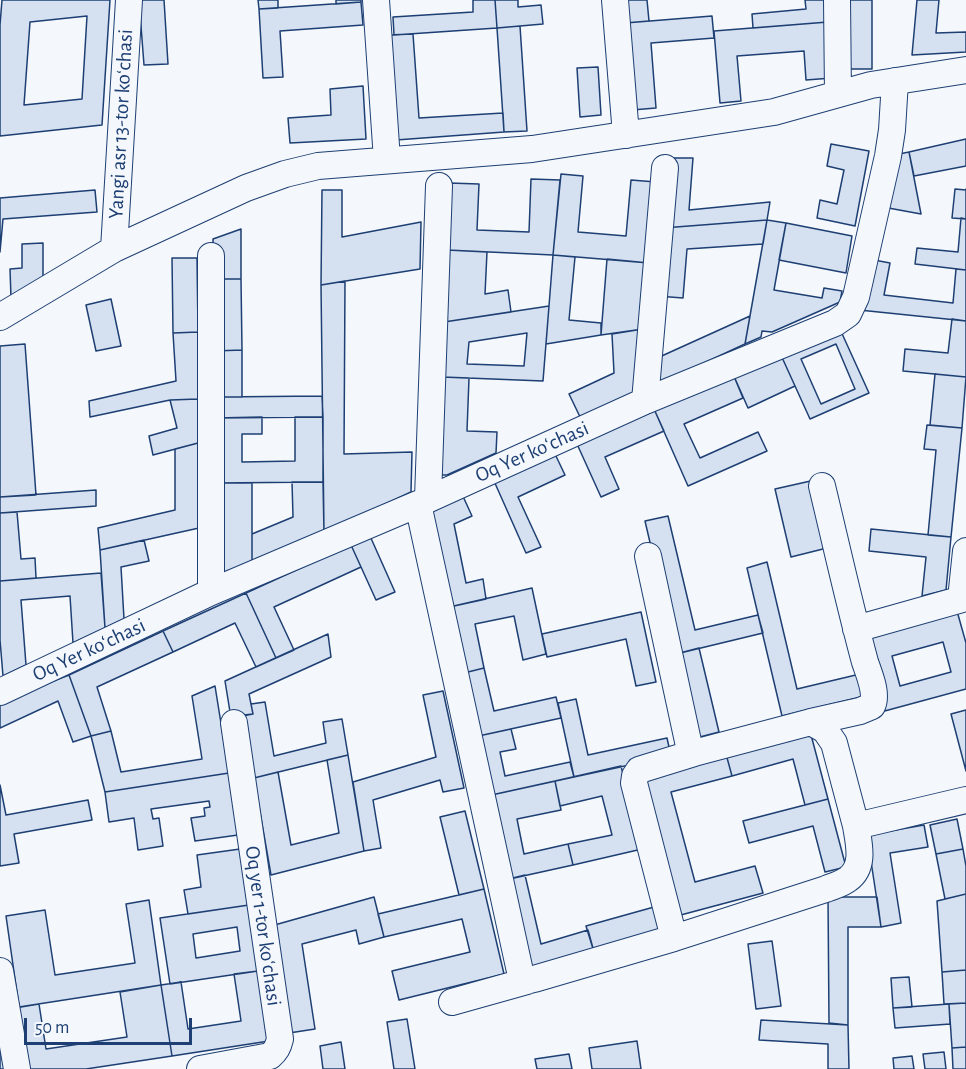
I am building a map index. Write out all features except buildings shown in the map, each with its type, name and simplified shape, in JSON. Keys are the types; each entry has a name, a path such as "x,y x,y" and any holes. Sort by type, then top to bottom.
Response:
{"street":[{"name":"Yangi asr 13-tor koʻchasi","path":"114,249 129,0"},
{"path":"376,0 387,160"},
{"path":"615,0 626,135"},
{"path":"837,0 838,94"},
{"path":"0,317 114,249 246,188 318,165 532,149 774,112 871,85 966,70"},
{"name":"Oq Yer koʻchasi","path":"0,692 211,592 423,501 645,401 835,323 848,314 856,297 888,156 895,81"},
{"path":"645,401 665,168"},
{"path":"439,186 423,501 521,976 527,981"},
{"path":"211,256 211,592"},
{"path":"674,938 634,783 639,770 694,753 860,711 872,706 874,701 822,486"},
{"path":"856,629 964,598 966,551"},
{"path":"648,556 689,746 694,753"},
{"path":"452,1002 674,938 826,889 847,880 856,872 859,860 860,849 856,826 834,743 825,730 811,722"},
{"name":"Oq yer 1-tor koʻchasi","path":"200,1069 270,1056 278,1047 280,1039 234,723"},
{"path":"856,826 966,800"},
{"path":"0,972 17,1069"}]}
